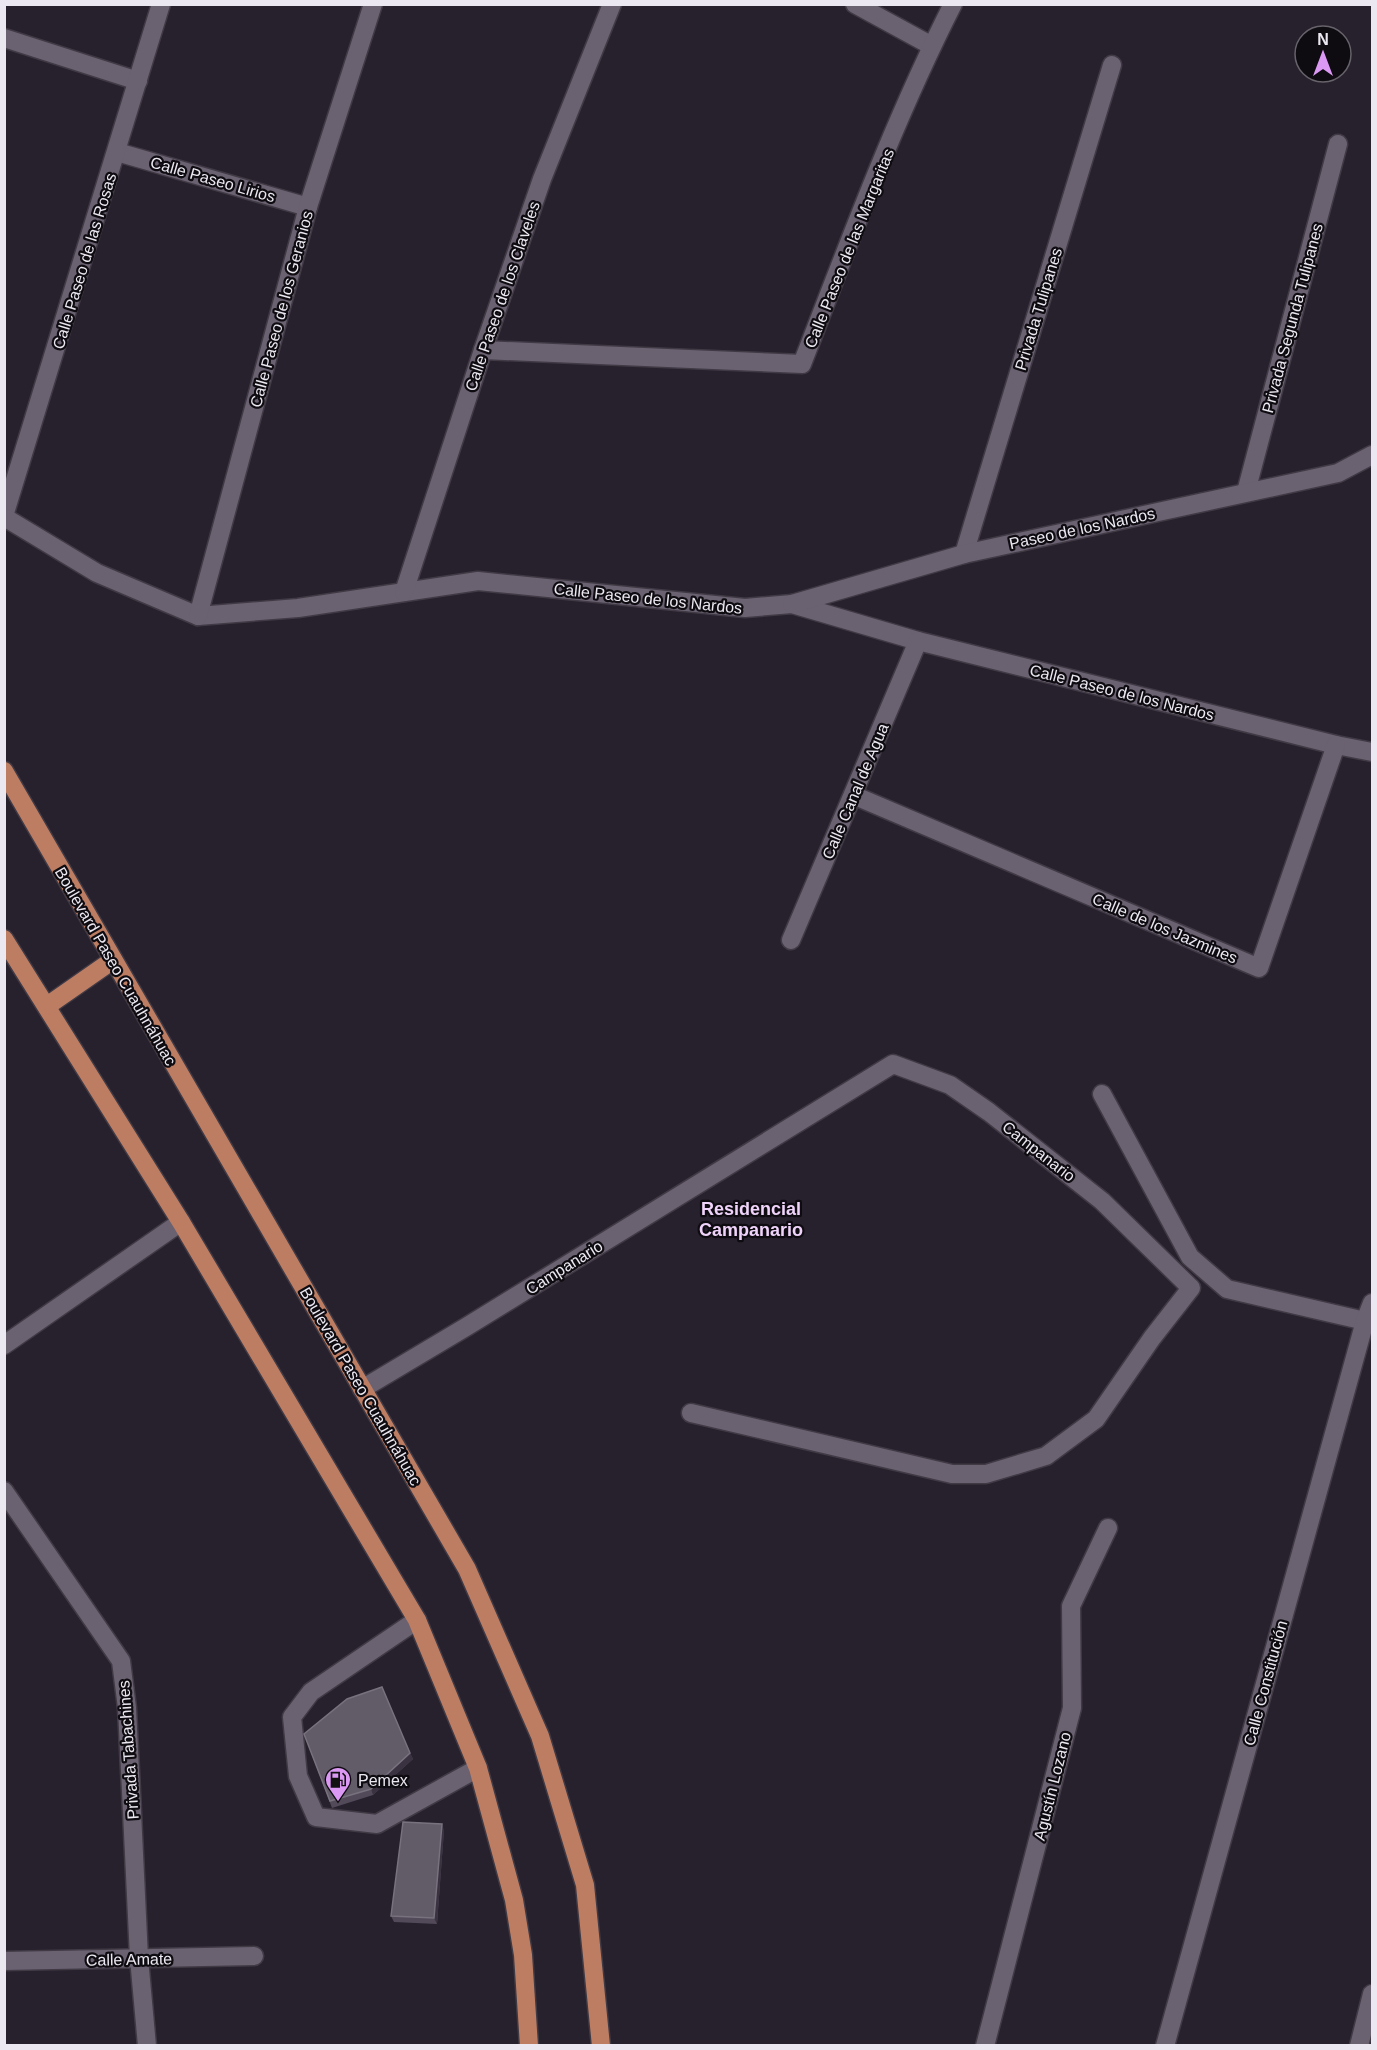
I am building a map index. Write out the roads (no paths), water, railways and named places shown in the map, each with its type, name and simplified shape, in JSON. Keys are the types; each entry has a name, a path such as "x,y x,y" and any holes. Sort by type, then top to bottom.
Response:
{"main road":[{"name":"Boulevard Paseo Cuauhnáhuac","path":"4,771 467,1569 540,1736 585,1885 601,2046"},
{"path":"4,939 181,1222 417,1620 478,1768 513,1900 523,1955 530,2046"},
{"path":"47,1006 113,960"}],"street":[{"name":"Calle Paseo de las Rosas","path":"4,517 161,4"},
{"name":"Calle Paseo de los Geranios","path":"198,616 308,207 373,4"},
{"name":"Calle Paseo de los Claveles","path":"404,592 542,179 612,4"},
{"path":"855,4 932,45"},
{"name":"Calle Paseo de las Margaritas","path":"483,350 802,364 863,207 932,45 953,4"},
{"path":"4,38 138,81"},
{"name":"Privada Tulipanes","path":"964,554 1112,65"},
{"name":"Privada Segunda Tulipanes","path":"1246,492 1338,144"},
{"name":"Calle Paseo Lirios","path":"117,152 308,207"},
{"name":"Paseo de los Nardos","path":"792,604 964,554 1338,473 1372,455"},
{"name":"Calle Paseo de los Nardos","path":"4,517 97,573 198,616 298,608 478,580 745,608 792,604 918,641 1372,752"},
{"name":"Calle Canal de Agua","path":"791,940 918,641"},
{"name":"Calle de los Jazmines","path":"853,795 1258,968 1336,745"},
{"name":"Campanario","path":"362,1389 466,1328 893,1064 950,1085 989,1112 1102,1201 1191,1288 1152,1338 1095,1419 1046,1456 986,1474 952,1474 691,1413"},
{"path":"1102,1094 1190,1257 1197,1264 1227,1289 1369,1327"},
{"path":"4,1345 181,1222"},
{"name":"Calle Constitución","path":"1165,2046 1369,1327 1372,1303"},
{"name":"Privada Tabachines","path":"4,1491 121,1660 128,1708 139,1958 147,2046"},
{"name":"Agustín Lozano","path":"985,2046 1072,1708 1071,1606 1108,1528"},
{"path":"417,1620 311,1692 292,1717 298,1776 316,1817 377,1824 478,1768"},
{"name":"Calle Amate","path":"4,1961 254,1956"},
{"path":"1359,2046 1372,1994"}],"place":[{"name":"Pemex","path":"338,1803"}],"district":[{"name":"Residencial Campanario","path":"751,1219"}]}
